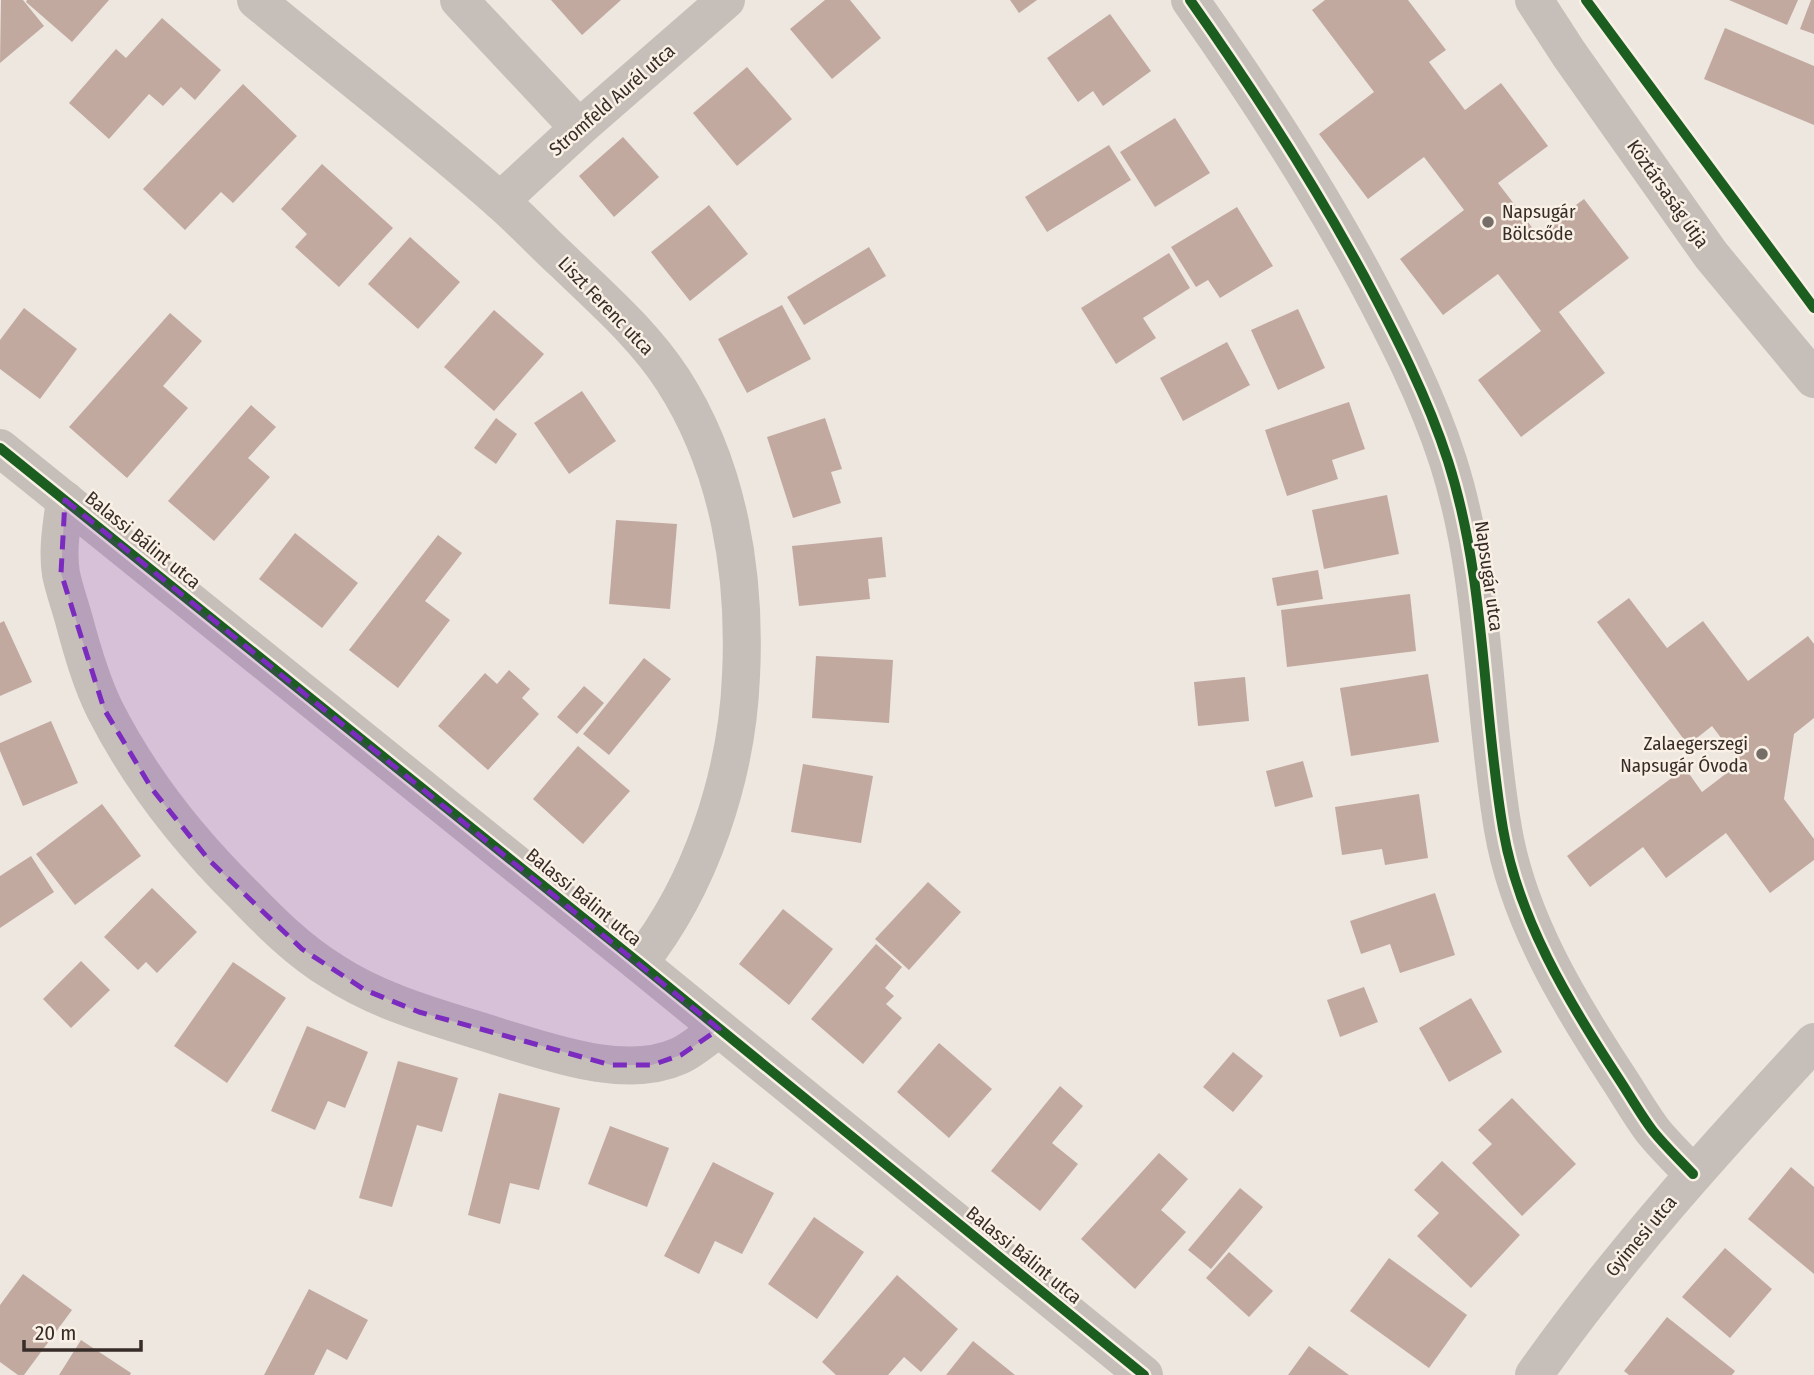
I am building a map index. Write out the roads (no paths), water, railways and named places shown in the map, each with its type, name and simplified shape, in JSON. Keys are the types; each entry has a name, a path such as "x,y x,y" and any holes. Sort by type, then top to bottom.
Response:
{"street":[{"name":"Liszt Ferenc utca","path":"256,0 500,201 640,335 673,380 699,428 719,479 732,533 741,589 742,654 737,727 709,834 687,890 659,938 639,963"},
{"path":"459,0 579,128"},
{"name":"Stromfeld Aurél utca","path":"500,201 726,0"},
{"name":"Napsugár utca","path":"1190,0 1238,68 1327,209 1424,394 1448,461 1471,555 1503,829 1514,878 1536,932 1592,1038 1652,1130 1693,1174"},
{"name":"Köztársaság útja","path":"1534,0 1711,255 1814,379"},
{"name":"Balassi Bálint utca","path":"0,448 639,963 1144,1375"},
{"name":"Balassi Bálint utca","path":"65,500 60,542 61,573 85,658 104,709 152,789 209,860 272,924 302,949 331,971 365,990 419,1012 535,1048 611,1065 652,1065 681,1055 719,1029"},
{"name":"Gyimesi utca","path":"1534,1375 1609,1274 1693,1174 1814,1042"}],"place":[{"name":"Napsugár Bölcsőde","path":"1488,222"},
{"name":"Zalaegerszegi Napsugár Óvoda","path":"1762,754"}]}
